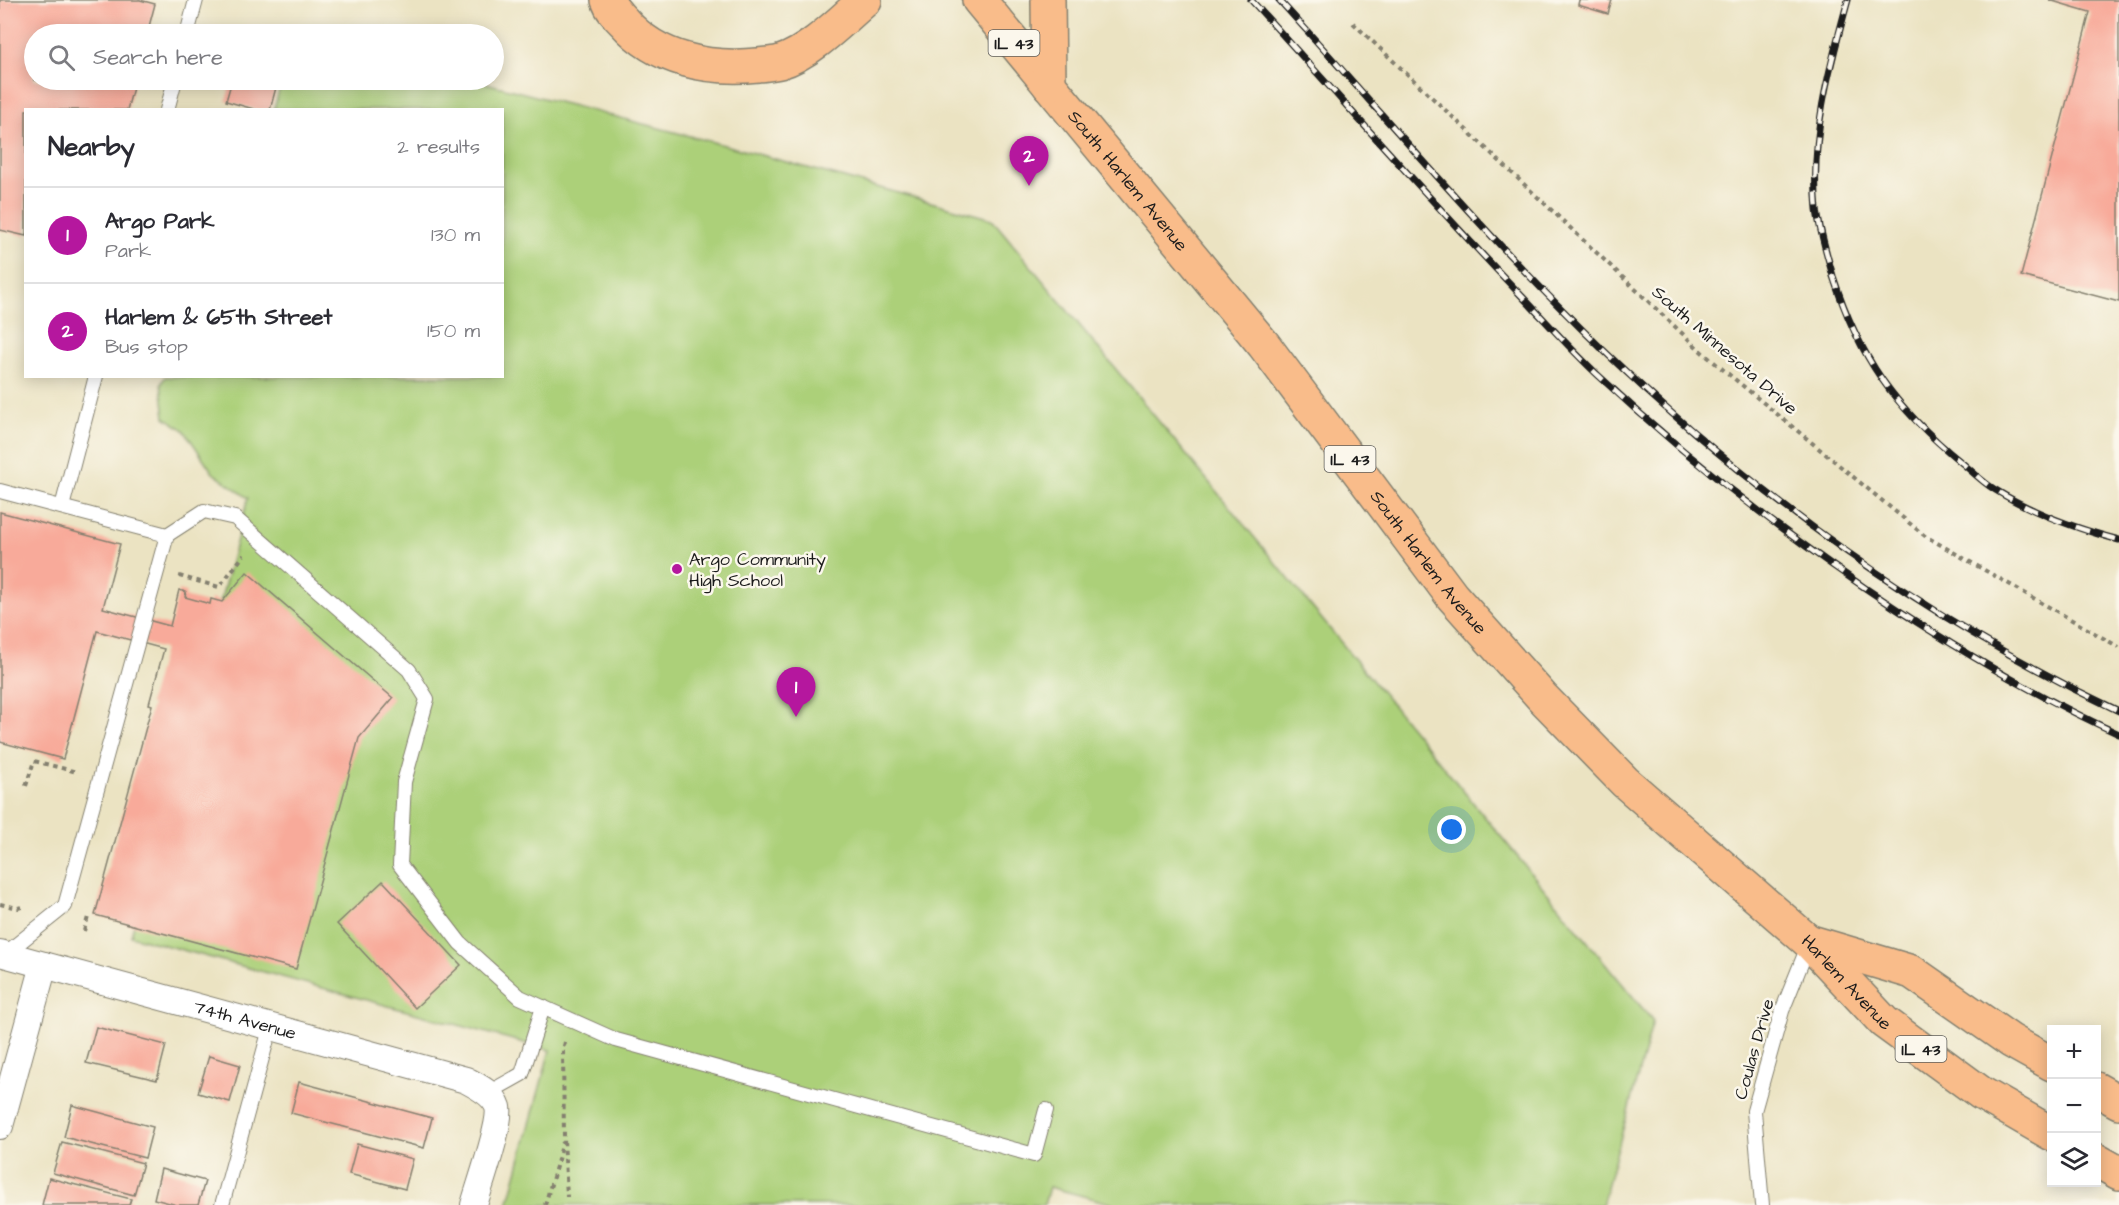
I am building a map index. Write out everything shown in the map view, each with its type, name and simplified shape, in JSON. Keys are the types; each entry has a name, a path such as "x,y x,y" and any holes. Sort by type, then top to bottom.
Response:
{"main road":[{"path":"608,0 610,6 632,32 662,52 691,62 735,67 781,62 817,43 865,0"},
{"name":"South Harlem Avenue","path":"979,0 1264,345 1452,596 1542,698 1625,782 1809,942"},
{"path":"1048,0 1049,85"},
{"name":"Harlem Avenue","path":"1809,942 1912,972 2011,1041 2047,1061"},
{"name":"Harlem Avenue","path":"1809,942 1884,1022 1981,1093 2050,1133"},
{"path":"2101,1091 2119,1102"},
{"path":"2101,1163 2119,1173"}],"street":[{"name":"74th Avenue","path":"2,954 271,1025 466,1080 488,1093"},
{"path":"0,1126 44,965"},
{"path":"474,1205 497,1122 498,1108 488,1093"}],"lane":[{"path":"190,24 196,0"},
{"path":"168,108 172,90"},
{"path":"62,507 95,378"},
{"path":"0,491 167,535"},
{"path":"2,954 65,906 167,535 204,511 235,518 410,670 427,699 404,782 400,865 460,943 520,997 616,1040 1034,1155 1046,1110"},
{"name":"Coulas Drive","path":"1762,1205 1754,1111 1782,1011 1809,942"},
{"path":"488,1093 522,1074 543,1007"},
{"path":"222,1205 271,1025"}],"path":[{"name":"South Minnesota Drive","path":"1353,23 1703,353 1925,536 2119,647"},
{"path":"176,575 219,587 258,537"},
{"path":"26,786 34,761 100,778"},
{"path":"0,903 18,908 32,903"},
{"path":"84,931 90,909"},
{"path":"567,1197 563,1050 572,1019"},
{"path":"545,1205 564,1139"}],"green space":[{"name":"Argo Community High School","path":"504,88 732,147 992,219 1653,1021 1602,1205 1117,1205 1049,1187 1044,1205 508,1205 550,1050 131,936 248,498 213,473 184,430 165,417 161,384 164,378 504,378 504,108 274,108 279,90 504,90"}],"building":[{"path":"0,0 140,0 155,4 150,24 24,24 24,90 132,90 128,108 24,108 24,236 0,230"},
{"path":"1579,0 1612,0 1608,14 1578,5"},
{"path":"2049,0 2119,0 2119,302 2021,276 2090,12"},
{"path":"229,90 275,90 271,108 250,108 226,101"},
{"path":"0,512 120,544 103,608 170,626 179,590 186,592 185,597 210,604 211,599 222,602 247,572 393,698 359,738 296,969 95,915 152,705 149,704 164,649 97,631 63,759 0,742"},
{"path":"383,881 461,965 415,1008 337,924"},
{"path":"96,1027 166,1045 157,1080 86,1063"},
{"path":"209,1056 240,1065 230,1102 198,1093"},
{"path":"299,1082 432,1118 424,1148 291,1113"},
{"path":"72,1105 153,1127 145,1158 64,1137"},
{"path":"62,1142 143,1163 134,1195 53,1173"},
{"path":"357,1144 413,1159 405,1189 349,1174"},
{"path":"161,1169 205,1181 198,1205 177,1205 154,1199"},
{"path":"49,1178 131,1199 129,1205 42,1205"}],"railway":[{"path":"1251,0 1448,218 1567,344 1599,376 1670,439 1781,528 1898,610 2006,676 2119,734"},
{"path":"1279,0 1517,264 1601,348 1719,454 1781,503 1911,595 2048,676 2119,711"},
{"path":"1848,0 1823,104 1816,156 1816,183 1817,210 1824,243 1843,305 1855,332 1882,380 1917,422 1985,483 2008,498 2039,513 2119,540"}],"place":[{"name":"Harlem & 65th Street","path":"1029,186"},
{"name":"Argo Community High School","path":"677,569"},
{"name":"Argo Park","path":"796,717"}]}
